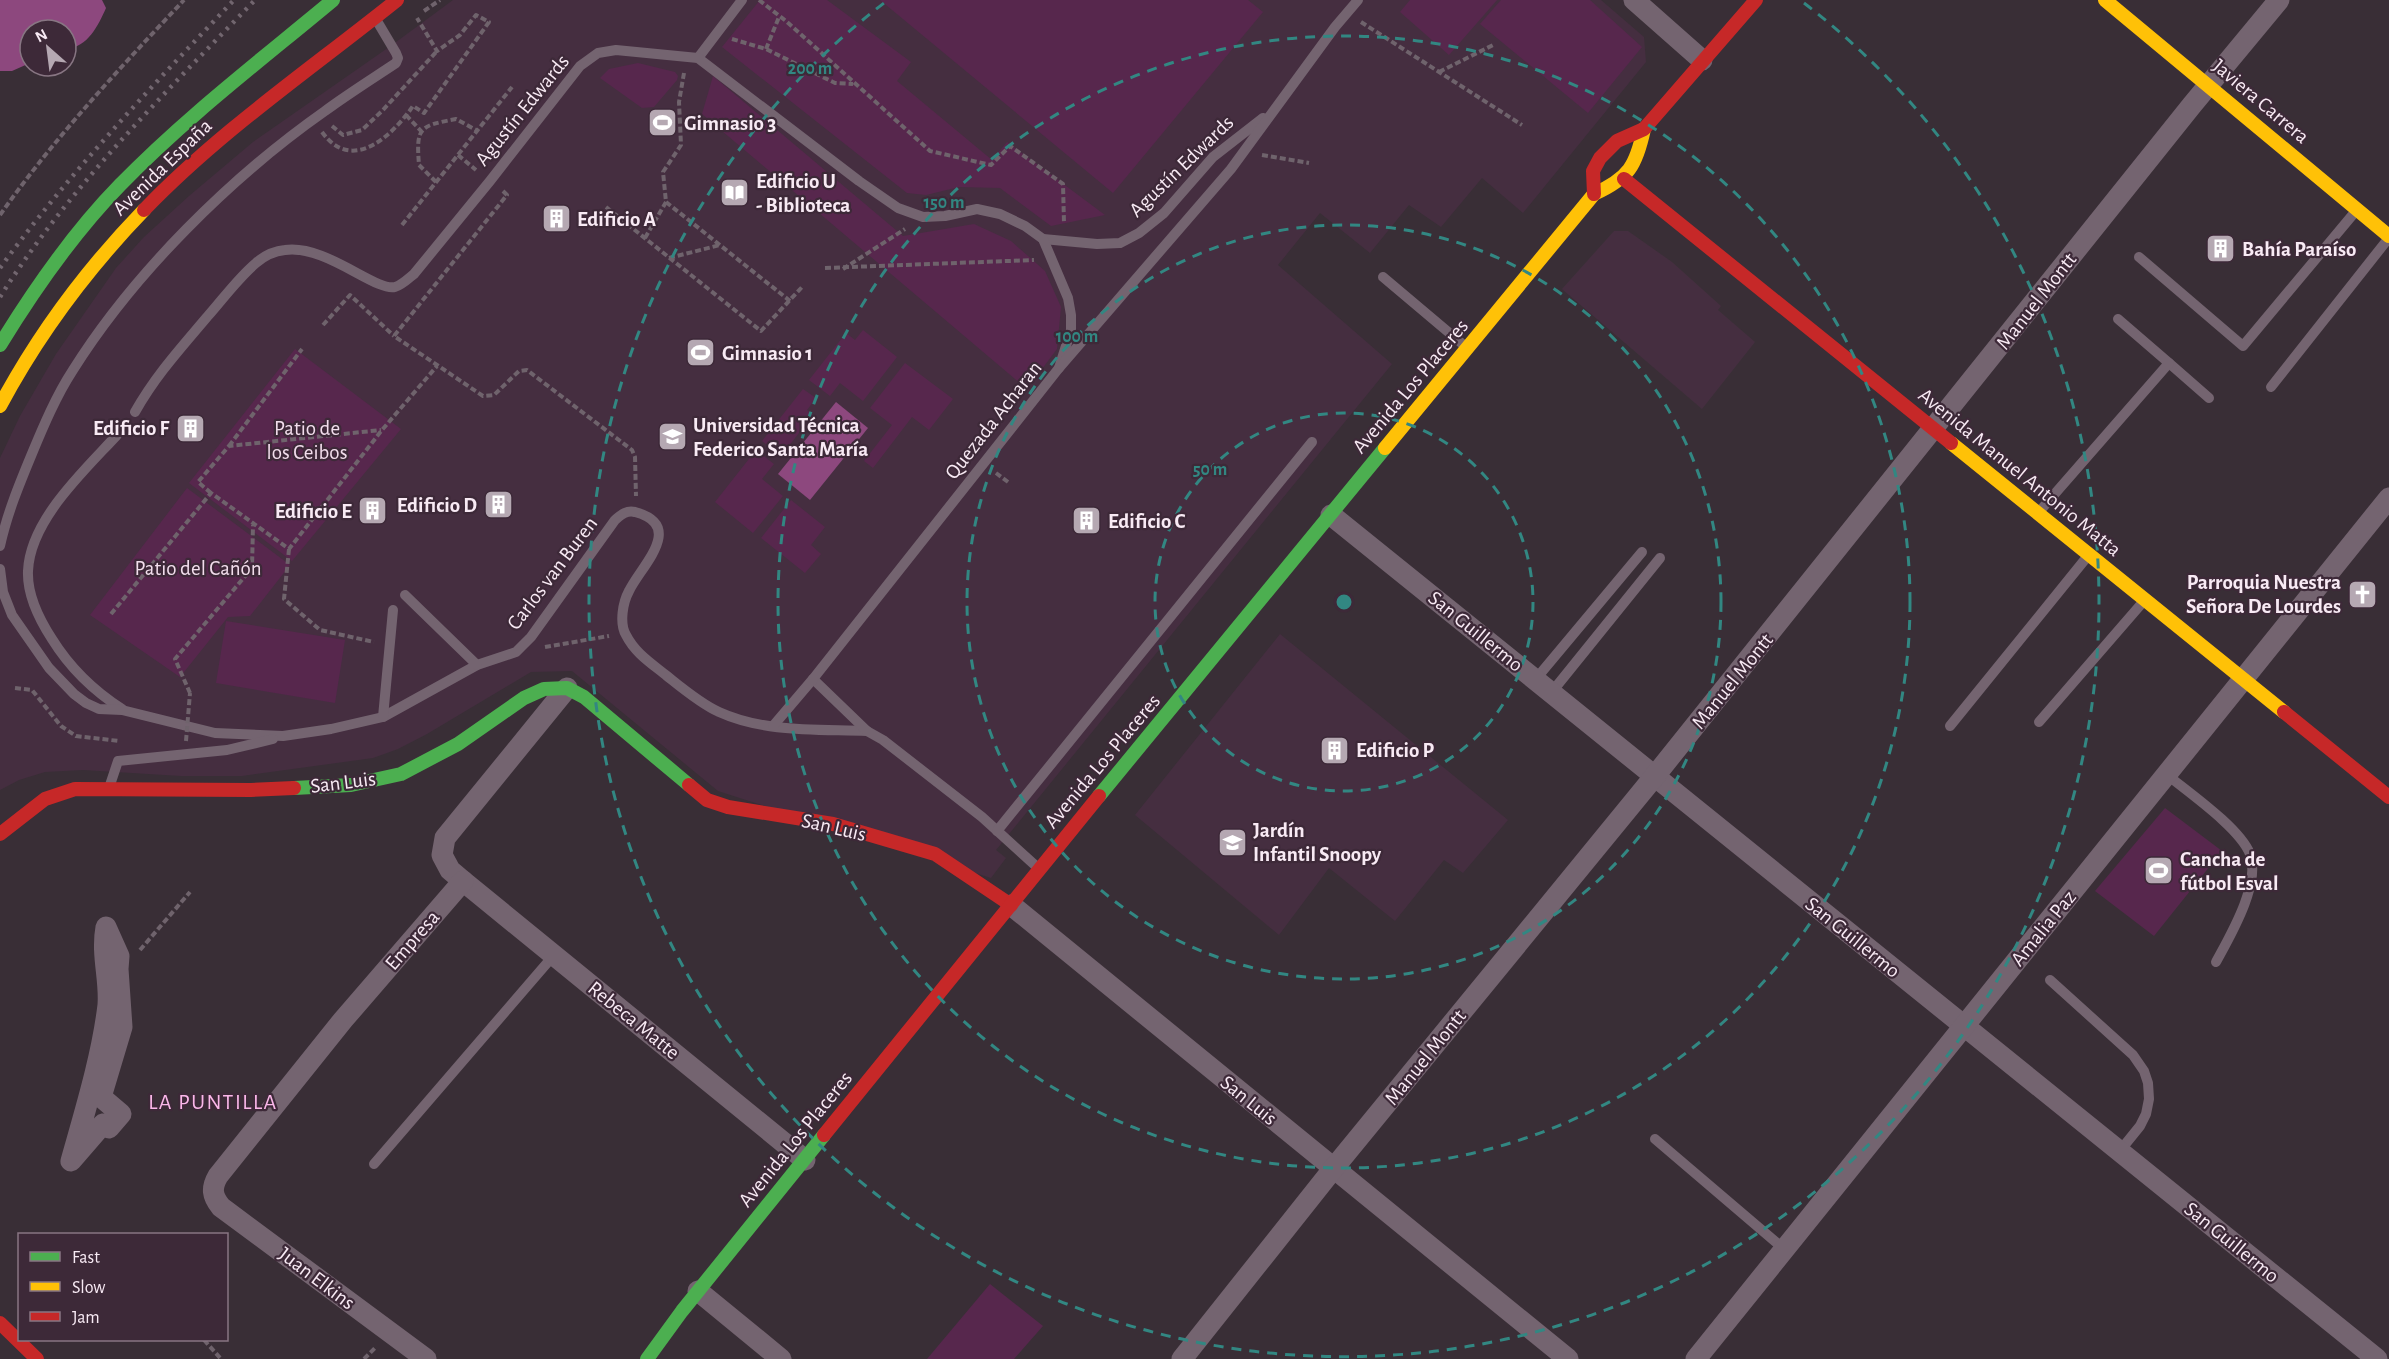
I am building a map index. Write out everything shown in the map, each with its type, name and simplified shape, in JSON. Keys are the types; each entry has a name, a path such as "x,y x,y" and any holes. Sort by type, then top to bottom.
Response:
{"main road":[{"name":"Avenida España","path":"0,345 46,274 118,188 209,103 333,0"},
{"name":"Avenida España","path":"0,406 37,339 96,260 184,170 398,0"},
{"path":"1594,194 1593,171 1600,158 1617,141 1644,129 1756,0"},
{"name":"Javiera Carrera","path":"2105,0 2389,236"},
{"path":"1624,179 1638,156 1644,129"},
{"name":"Avenida Manuel Antonio Matta","path":"1624,179 2389,797"},
{"name":"Avenida Los Placeres","path":"647,1359 698,1291 1040,869 1594,194 1624,179"},
{"name":"San Luis","path":"0,834 45,799 75,789 251,790 351,785 401,774 458,744 524,698 544,689 567,688 584,697 707,800 728,807 833,824 935,854 1011,905"},
{"path":"0,1323 18,1341"},
{"path":"18,1341 37,1359"}],"street":[{"path":"1634,0 1702,60"},
{"name":"Manuel Montt","path":"1182,1359 1333,1169 1654,777 2192,105 2279,0"},
{"name":"Amalia Paz","path":"1696,1359 2389,498"},
{"name":"San Guillermo","path":"1331,514 1963,1027 2377,1359"},
{"path":"463,881 450,870 442,855 445,838 567,688"},
{"name":"Rebeca Matte","path":"463,881 805,1160"},
{"name":"Empresa","path":"213,1192 214,1184 219,1176 343,1020 463,881"},
{"name":"San Luis","path":"1011,905 1568,1359"},
{"path":"106,927 119,956 122,1027 101,1097 121,1114 108,1128 103,1124 71,1161 91,1087 108,1003 103,946 106,927"},
{"name":"Juan Elkins","path":"213,1192 215,1200 221,1207 426,1359"},
{"path":"698,1291 781,1359"}],"lane":[{"path":"692,57 742,0"},
{"name":"Quezada Acharan","path":"773,726 813,679 1059,368 1231,169 1270,112 1359,0"},
{"path":"0,546 4,525 41,431 71,372 105,323 146,273 212,203 323,112 396,63 398,58 396,53 375,18"},
{"name":"Agustín Edwards","path":"135,412 153,381 233,287 257,262 270,254 300,249 319,254 383,286 395,287 414,274 580,66 598,53 616,50 692,57 830,157 858,181 898,208 923,217 945,216 977,209 1000,214 1025,226 1043,239 1064,242 1120,243 1139,233 1164,213 1213,157 1270,112"},
{"path":"2139,257 2243,346 2357,209"},
{"path":"2271,387 2389,236"},
{"path":"1043,239 1068,298 1071,315 1071,330 1059,368"},
{"path":"1383,278 1468,349"},
{"path":"2118,319 2209,398"},
{"path":"2038,514 2169,363"},
{"path":"117,435 72,484 43,524 32,548 28,571 31,594 40,620 60,652 100,696 122,710"},
{"path":"997,831 1312,442"},
{"name":"Carlos van Buren","path":"122,710 215,733 283,736 331,729 383,717 477,665 516,652 531,637 615,520 631,511 650,519 660,536 658,547 626,596 622,617 624,632"},
{"path":"1543,686 1642,552"},
{"path":"1950,726 2089,554"},
{"path":"1543,686 1660,558"},
{"path":"0,569 3,592 12,615 49,668 86,703 99,709 122,710"},
{"path":"405,595 477,665"},
{"path":"2038,722 2145,599"},
{"path":"383,717 393,610"},
{"path":"624,632 635,651 718,712 746,721 773,726 867,731"},
{"path":"813,679 867,731 892,747 997,831 1040,869"},
{"path":"108,788 118,761 227,750 283,736"},
{"path":"2166,774 2214,813 2243,842 2250,856 2251,876 2243,911 2216,962"},
{"path":"374,1164 554,955"},
{"path":"2050,980 2133,1055 2144,1071 2148,1083 2149,1099 2146,1114 2140,1126 2119,1152"},
{"path":"1655,1139 1784,1250"}],"path":[{"path":"0,215 51,146 184,0"},
{"path":"416,16 440,0"},
{"path":"759,0 786,21 930,151 991,165 1010,146 1063,184 1064,242"},
{"path":"1349,11 1367,27 1522,124"},
{"path":"317,126 329,143 348,152 374,147 406,115 412,105 424,113 489,22 476,15 460,35 437,51 362,130 343,135 326,121"},
{"path":"766,49 779,17"},
{"path":"421,24 437,51"},
{"path":"714,34 766,49 835,83 855,84"},
{"path":"1438,72 1495,44"},
{"path":"645,238 666,202 663,172 681,145 679,102 692,57"},
{"path":"402,225 512,87"},
{"path":"406,115 421,131"},
{"path":"436,182 419,165 417,140 421,131 430,124 456,118 478,131"},
{"path":"1243,152 1309,163"},
{"path":"394,336 507,195"},
{"path":"666,202 790,301"},
{"path":"606,207 761,331 803,286"},
{"path":"843,269 923,217"},
{"path":"669,258 721,245"},
{"path":"825,268 1053,259"},
{"path":"323,325 350,295 394,336 483,396 494,395 519,371 527,370 632,450 635,458 636,503"},
{"path":"289,549 253,525 198,482 302,349"},
{"path":"390,643 364,641 320,630 284,599 289,549 382,430 437,366"},
{"path":"228,446 382,430"},
{"path":"111,614 212,493"},
{"path":"186,741 190,693 175,659 252,568 253,525"},
{"path":"516,652 604,638 624,632"},
{"path":"15,688 32,690 61,726 76,736 130,741"},
{"path":"134,957 190,892"},
{"path":"205,1341 221,1359"}],"shaded area":[{"path":"0,0 102,0 106,8 99,22 86,40 78,45 78,18 18,18 18,68 0,71"},
{"name":"Universidad Técnica Federico Santa María","path":"453,0 1601,0 1644,37 1646,62 1523,213 1482,178 1441,227 1409,205 1370,253 1320,213 1278,265 1392,364 996,850 1006,858 991,878 718,791 572,671 531,672 427,734 398,749 373,758 242,776 181,776 83,770 45,772 19,780 0,790 0,458 20,416 56,354 116,268 144,237 253,142"},
{"path":"1614,231 1628,231 1672,262 1721,306 1718,310 1755,342 1702,409 1562,289"},
{"path":"836,402 868,428 810,500 778,474"},
{"path":"1280,634 1508,820 1463,873 1444,860 1395,921 1329,868 1279,935 1135,815"}],"green space":[{"path":"760,0 827,0 911,62 897,81 992,160 1007,142 1105,215 1051,226 1000,188 959,187 926,195 907,193 722,47"},
{"path":"880,0 1248,0 1263,12 1113,193"},
{"path":"1410,0 1497,0 1449,55 1400,12"},
{"path":"1501,0 1590,0 1642,47 1588,113 1480,24"},
{"path":"638,63 675,72 678,76 654,107 642,108 600,78 609,69"},
{"path":"713,76 903,236 974,224 1011,241 1045,271 1061,307 1057,349 1027,389 702,114"},
{"path":"863,330 897,357 863,401 840,383 830,396 809,380 846,333 855,340"},
{"name":"Patio de los Ceibos","path":"295,349 401,429 292,561 189,483"},
{"path":"905,363 953,399 929,430 912,417 873,468 864,461 892,425 870,408"},
{"path":"803,389 816,398 807,410 813,415 781,456 762,441"},
{"path":"756,450 774,464 762,479 783,496 753,533 715,502"},
{"name":"Patio del Cañón","path":"187,488 290,565 250,616 228,617 180,677 90,615"},
{"path":"791,500 825,527 811,545 821,554 805,573 761,538"},
{"path":"226,621 345,640 335,703 216,683"},
{"name":"Cancha de fútbol Esval","path":"2165,808 2222,851 2154,936 2095,891"},
{"path":"990,1284 1043,1326 1014,1359 927,1359"}],"railway":[{"path":"0,268 83,164 142,97 234,0"},
{"path":"0,297 27,256 87,179 153,106 255,0"}],"traffic: fast":[{"path":"0,345 56,262 86,222 120,185 197,113 333,0"},
{"path":"1099,796 1385,448"},
{"path":"294,788 351,785 401,774 458,744 524,698 544,689 567,688 584,697 689,785"},
{"path":"647,1359 682,1311 824,1135"}],"traffic: slow":[{"path":"2105,0 2389,236"},
{"path":"1385,448 1594,194 1615,182 1629,169 1638,153 1644,129"},
{"path":"0,406 31,353 65,303 103,255 144,210"},
{"path":"1951,443 2284,712"}],"traffic: jam":[{"path":"144,210 173,181 235,127 397,0"},
{"path":"1594,194 1593,171 1600,158 1617,141 1644,129 1756,0"},
{"path":"1624,179 1951,443"},
{"path":"2284,712 2389,797"},
{"path":"689,785 707,800 728,807 833,824 935,854 1011,905"},
{"path":"0,834 45,799 75,789 251,790 294,788"},
{"path":"824,1135 1099,796"},
{"path":"0,1323 18,1341"},
{"path":"18,1341 37,1359"}],"place":[{"name":"Gimnasio 3","path":"663,123"},
{"name":"Edificio U - Biblioteca","path":"735,193"},
{"name":"Edificio A","path":"556,219"},
{"name":"Bahía Paraíso","path":"2221,249"},
{"name":"Gimnasio 1","path":"701,353"},
{"name":"Edificio F","path":"190,428"},
{"name":"Universidad Técnica Federico Santa María","path":"672,437"},
{"name":"Edificio D","path":"498,505"},
{"name":"Edificio E","path":"373,511"},
{"name":"Edificio C","path":"1087,521"},
{"name":"Parroquia Nuestra Señora De Lourdes","path":"2362,594"},
{"name":"Edificio P","path":"1335,750"},
{"name":"Jardín Infantil Snoopy","path":"1232,842"},
{"name":"Cancha de fútbol Esval","path":"2159,871"}],"district":[{"name":"LA PUNTILLA","path":"213,1101"}]}
